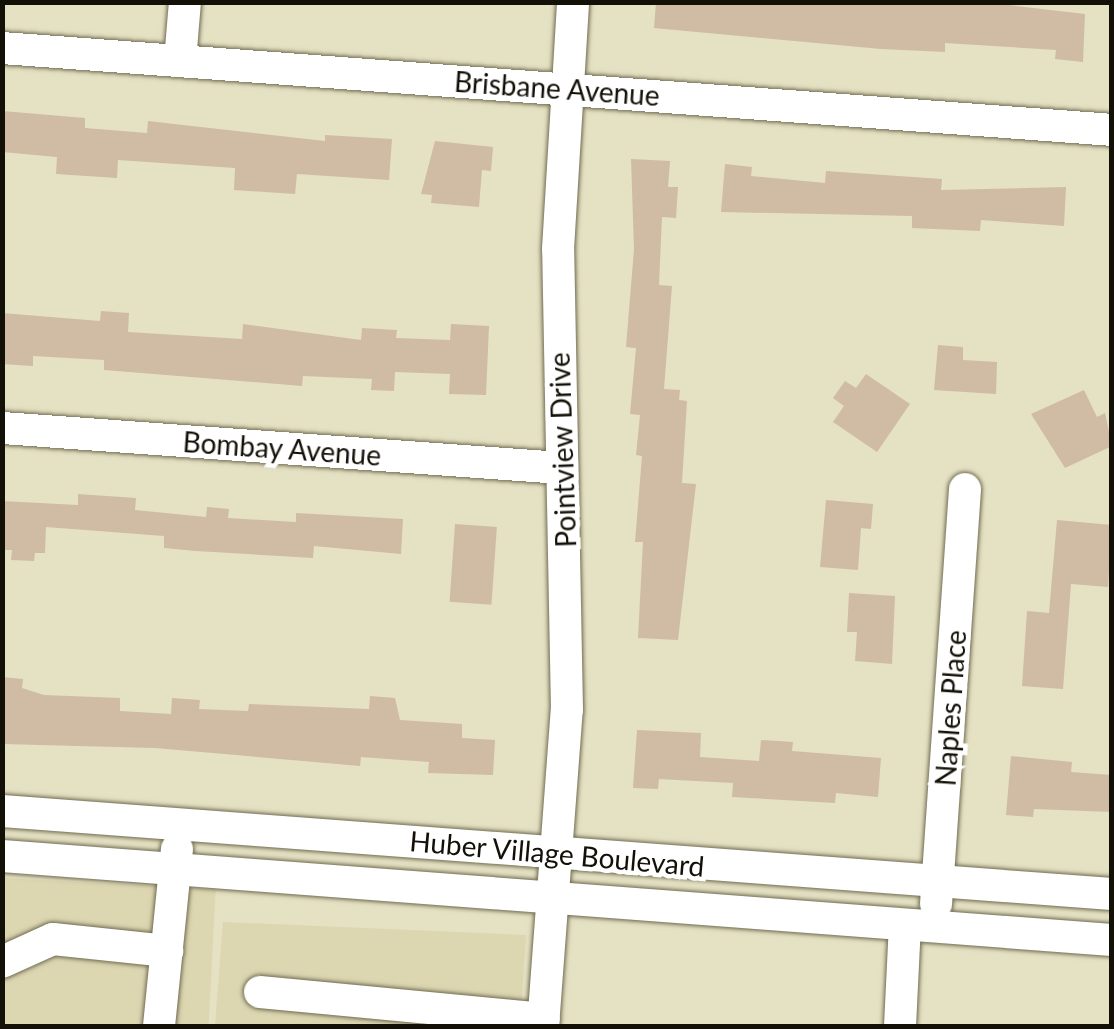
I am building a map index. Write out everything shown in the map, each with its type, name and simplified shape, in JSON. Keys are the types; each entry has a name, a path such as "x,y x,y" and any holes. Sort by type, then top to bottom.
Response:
{"street":[{"path":"180,61 184,2"},
{"name":"Pointview Drive","path":"543,1023 567,710 558,250 573,2"},
{"name":"Brisbane Avenue","path":"2,48 1112,130"},
{"name":"Bombay Avenue","path":"2,428 562,468"},
{"name":"Naples Place","path":"900,1026 920,926 938,882 965,489"},
{"name":"Huber Village Boulevard","path":"2,811 1112,894"},
{"path":"159,1026 179,824"},
{"name":"Huber Village Boulevard","path":"2,856 1112,940"},
{"path":"2,962 53,939 167,951"},
{"path":"260,992 543,1023"}],"shaded area":[{"path":"2,878 216,889 209,1026 2,1026"},
{"path":"223,922 526,935 520,1026 215,1026"}],"building":[{"path":"656,2 983,2 1085,14 1083,62 1055,59 1056,50 945,43 945,52 881,49 654,28"},
{"path":"2,111 85,118 85,128 147,133 148,121 325,141 325,135 392,139 389,180 297,174 295,194 234,190 235,168 118,160 117,178 56,174 57,157 2,152"},
{"path":"435,141 493,147 491,171 482,170 479,207 431,203 432,195 421,194"},
{"path":"631,159 670,161 668,187 678,187 676,218 662,217 659,285 672,286 664,389 680,390 679,400 687,401 682,483 696,484 678,640 638,638 643,542 635,542 642,456 636,455 640,415 630,414 636,348 626,347 634,249"},
{"path":"725,164 752,167 751,176 825,183 826,171 942,179 941,190 1066,187 1064,226 981,220 980,231 912,228 912,216 721,212"},
{"path":"101,311 129,313 128,332 242,339 243,324 361,340 362,328 397,330 396,338 450,340 451,324 489,326 486,395 449,394 450,374 395,372 394,391 371,390 372,379 303,376 302,386 104,370 104,360 33,356 33,366 2,364 2,313 100,321"},
{"path":"938,345 963,347 963,360 997,362 996,394 934,390"},
{"path":"866,374 910,404 877,452 833,422 844,406 833,398 845,381 856,388"},
{"path":"1084,390 1097,417 1105,413 1112,446 1065,468 1031,414"},
{"path":"78,494 136,498 135,510 206,517 207,507 229,509 228,518 296,522 296,513 403,519 401,554 314,546 313,558 196,551 164,548 164,536 46,527 45,553 35,553 34,561 11,560 12,550 2,550 2,501 78,505"},
{"path":"826,500 873,504 871,529 861,528 858,570 820,567"},
{"path":"1057,520 1112,525 1108,587 1071,584 1063,689 1022,686 1027,611 1049,613"},
{"path":"455,524 497,527 491,605 450,602"},
{"path":"849,593 895,596 892,664 855,661 857,632 847,632"},
{"path":"2,677 23,679 22,688 44,695 120,698 120,711 171,714 172,698 200,700 199,709 248,711 249,704 369,709 370,696 395,698 400,720 462,724 462,738 495,740 493,775 428,773 429,762 361,757 360,766 155,748 2,744"},
{"path":"637,730 701,733 700,757 759,761 761,740 793,742 792,751 881,758 878,797 836,793 835,803 732,797 733,783 659,779 658,789 633,788"},
{"path":"1011,756 1072,762 1071,772 1112,775 1112,812 1034,809 1033,817 1006,815"}]}
